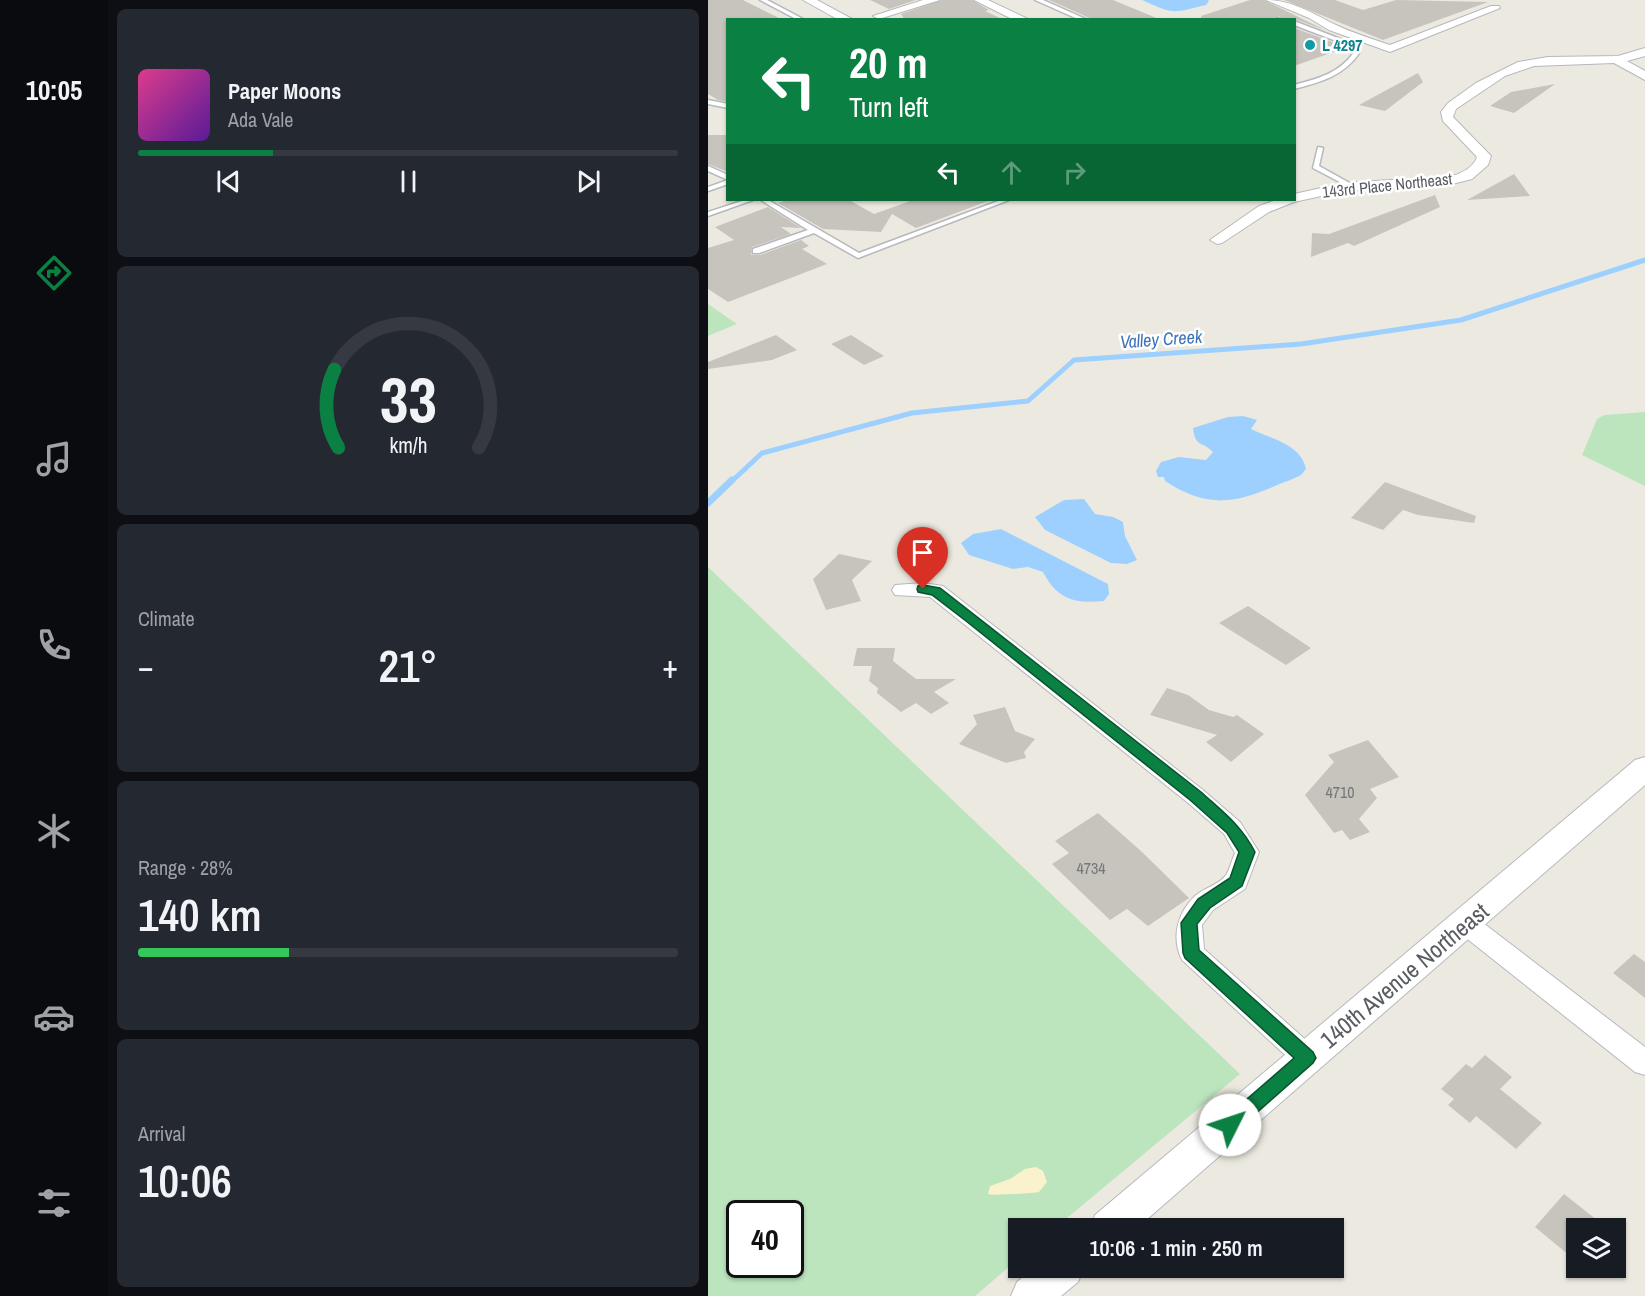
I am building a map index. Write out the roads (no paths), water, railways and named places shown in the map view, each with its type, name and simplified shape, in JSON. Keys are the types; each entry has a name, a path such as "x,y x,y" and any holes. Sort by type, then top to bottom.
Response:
{"street":[{"path":"808,0 845,18"},
{"path":"883,18 935,0"},
{"path":"979,0 1021,18"},
{"path":"1271,0 1314,16 1333,28 1390,49 1495,8 1478,3"},
{"name":"143rd Place Northeast","path":"1296,198 1353,186 1452,180 1467,176 1483,162 1484,156 1447,118 1447,112 1452,106 1502,73 1531,63 1617,61 1645,52"},
{"path":"1617,61 1645,76"},
{"path":"1217,240 1264,209 1285,201"},
{"path":"902,590 936,591 1195,796 1232,828 1247,852 1236,882 1204,903 1189,923 1191,953 1307,1058"},
{"name":"140th Avenue Northeast","path":"1121,1218 1645,768"},
{"path":"1465,923 1645,1063"},
{"path":"1031,1296 1052,1278"}],"lane":[{"path":"763,0 799,18"},
{"path":"1038,0 1081,18"},
{"path":"1296,24 1341,41 1357,52 1346,67 1328,77 1296,86"},
{"path":"708,102 726,106"},
{"path":"1320,148 1315,167 1353,186"},
{"path":"708,168 726,179"},
{"path":"708,189 726,181"},
{"path":"708,214 747,201"},
{"path":"766,201 858,256 1003,201"},
{"path":"756,251 814,230"}],"water":[{"path":"1142,0 1209,1 1206,5 1174,11"},
{"path":"1243,416 1257,420 1251,429 1284,443 1298,454 1306,469 1301,475 1260,492 1232,500 1206,499 1193,495 1165,481 1164,477 1158,477 1156,471 1161,462 1179,457 1206,460 1213,452 1196,439 1193,428 1228,417"},
{"path":"1084,499 1095,514 1113,517 1123,522 1125,536 1137,560 1127,564 1111,563 1045,530 1035,517 1064,500"},
{"path":"1001,529 1108,584 1109,594 1104,601 1084,602 1068,598 1054,588 1043,572 1028,567 1013,569 969,555 961,543 973,534"}],"waterway":[{"name":"Valley Creek","path":"731,482 762,453 912,413 1028,401 1074,360 1301,344 1461,320 1645,260"},
{"name":"Valley Creek","path":"708,503 732,480"}],"place":[{"name":"L 4297","path":"1310,45"}]}
